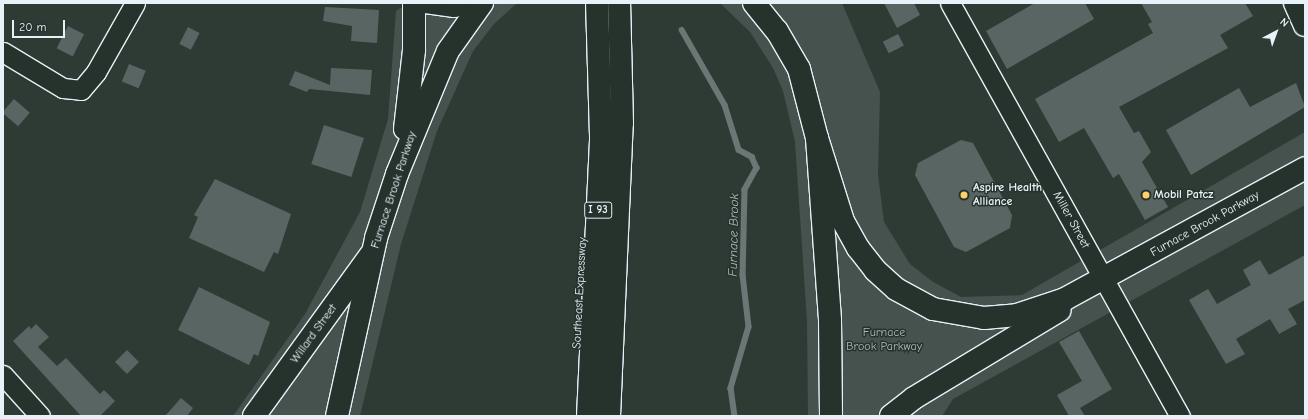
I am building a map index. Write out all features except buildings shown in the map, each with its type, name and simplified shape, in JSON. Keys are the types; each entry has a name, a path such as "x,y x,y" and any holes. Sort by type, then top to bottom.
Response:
{"main road":[{"path":"397,174 413,69 414,3"},
{"name":"Furnace Brook Parkway","path":"337,416 374,253 397,174 448,51 482,3"},
{"name":"Southeast Expressway","path":"574,416 586,135 582,3"},
{"name":"I 93","path":"588,416 601,136 597,3"},
{"name":"I 93","path":"609,416 622,123 619,3"},
{"path":"624,416 637,123 634,3"},
{"name":"Furnace Brook Parkway","path":"754,3 777,31 799,69 843,221 858,248 885,279 920,303 959,316 1017,315 1054,304 1104,280 1305,168"},
{"path":"771,3 799,69"},
{"path":"1295,3 1305,25"},
{"name":"Furnace Brook Parkway","path":"818,138 830,320 830,416"},
{"name":"Willard Street","path":"254,416 374,253"},
{"name":"Furnace Brook Parkway","path":"891,416 914,398 1032,329 1104,280"}],"street":[{"path":"3,52 70,91 81,90 96,72 135,3"},
{"path":"425,3 454,7 477,3"},
{"name":"Miller Street","path":"950,3 1180,416"},
{"path":"3,375 40,416"}],"green space":[{"path":"409,3 517,3 494,24 473,51 437,131 401,244 360,416 233,416 305,314 360,212 388,119 396,11"},
{"name":"Furnace Brook Parkway","path":"720,3 842,3 880,92 878,175 884,222 910,264 933,282 961,297 1022,295 1305,132 1305,205 953,399 942,416 808,416 807,321 795,142 783,91 773,68 750,32"}],"waterway":[{"name":"Furnace Brook","path":"682,30 725,105 739,150 752,157 757,168 745,190 743,275 749,327 731,388 735,416"}],"place":[{"name":"Aspire Health Alliance","path":"964,195"},
{"name":"Mobil Patcz","path":"1146,195"}]}
